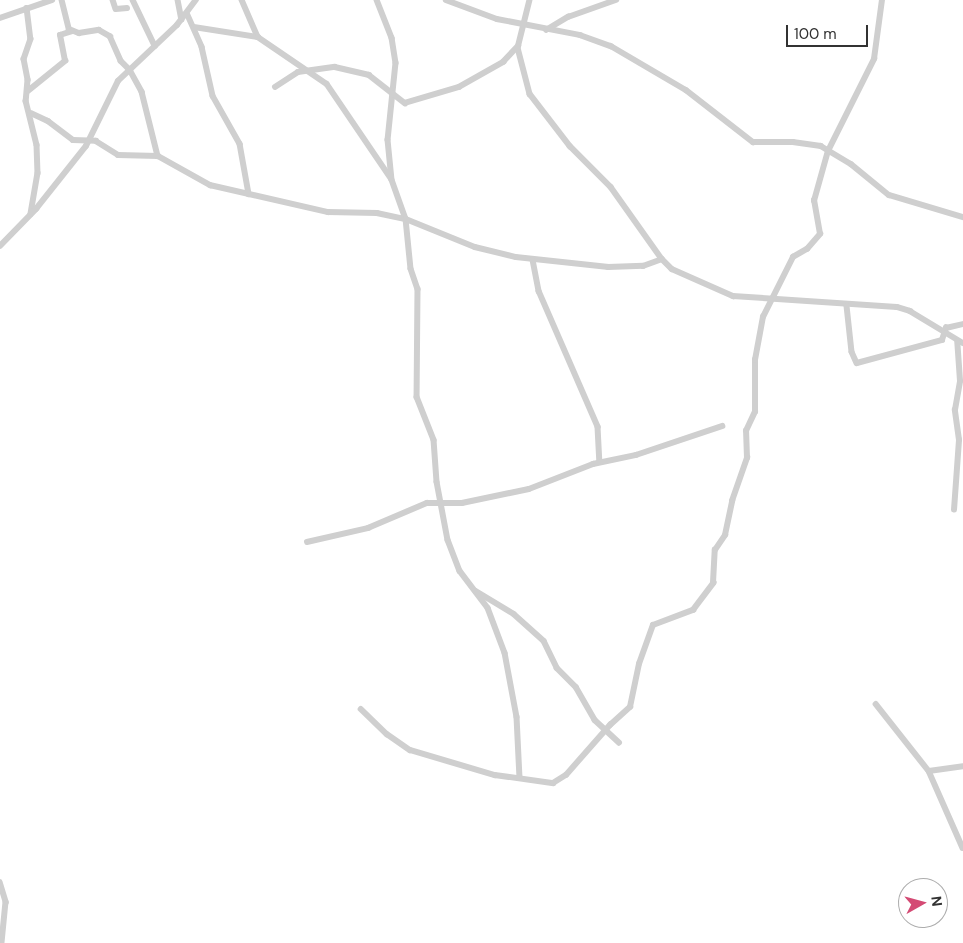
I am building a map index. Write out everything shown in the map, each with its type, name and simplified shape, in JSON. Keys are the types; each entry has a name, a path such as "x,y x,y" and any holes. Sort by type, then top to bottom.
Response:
{"street":[{"path":"0,18 52,0"},
{"path":"62,0 72,31"},
{"path":"113,0 116,9 127,8"},
{"path":"133,0 155,46"},
{"path":"178,0 182,20"},
{"path":"0,246 32,214 89,140 112,90 182,20 196,0"},
{"path":"242,0 258,37"},
{"path":"377,0 394,51 394,94 388,140 392,180 406,219 411,269 418,290 417,397 421,413 434,440 448,540 460,571 488,608 505,653 517,717 520,778"},
{"path":"530,0 518,46 530,94 570,146 611,187 662,260 684,275 733,296 847,306 883,305 910,311 960,342 960,382 955,410 960,440 954,510"},
{"path":"546,30 568,17 616,0"},
{"path":"361,709 387,734 410,750 441,762 553,783 566,775 606,730 630,707 639,664 653,625 693,610 713,583 715,550 725,535 732,500 747,458 746,431 755,412 755,360 763,317 793,257 808,249 820,234 814,201 828,150 874,58 882,0"},
{"path":"450,1 522,26 580,35 611,46 686,90 753,142 811,143 828,150 890,194 963,217"},
{"path":"27,8 31,39 24,59 28,90 26,101 31,113 38,173 32,214"},
{"path":"187,13 202,47 213,96 240,144 249,194"},
{"path":"194,27 258,37 327,84 392,180"},
{"path":"28,90 65,61 60,35 72,31 106,33 142,92 158,156"},
{"path":"275,87 306,70 335,67 358,72 380,81 405,103 459,86 503,62 518,46"},
{"path":"31,113 48,121 73,140 96,141 118,155 158,156 210,185 328,212 377,213 406,219 475,247 533,260 628,267 644,266 662,260"},
{"path":"533,260 539,291 598,427 600,462"},
{"path":"847,306 852,352 857,363 910,346 932,344 942,340 946,334 946,328 963,324"},
{"path":"307,542 360,530 420,505 442,502 469,502 489,495 529,489 600,462 636,455 722,426"},
{"path":"472,588 514,614 544,641 557,668 576,687 595,720 619,742"},
{"path":"876,704 929,771 963,848"},
{"path":"929,771 963,766"},
{"path":"0,882 3,902 2,943"}]}
